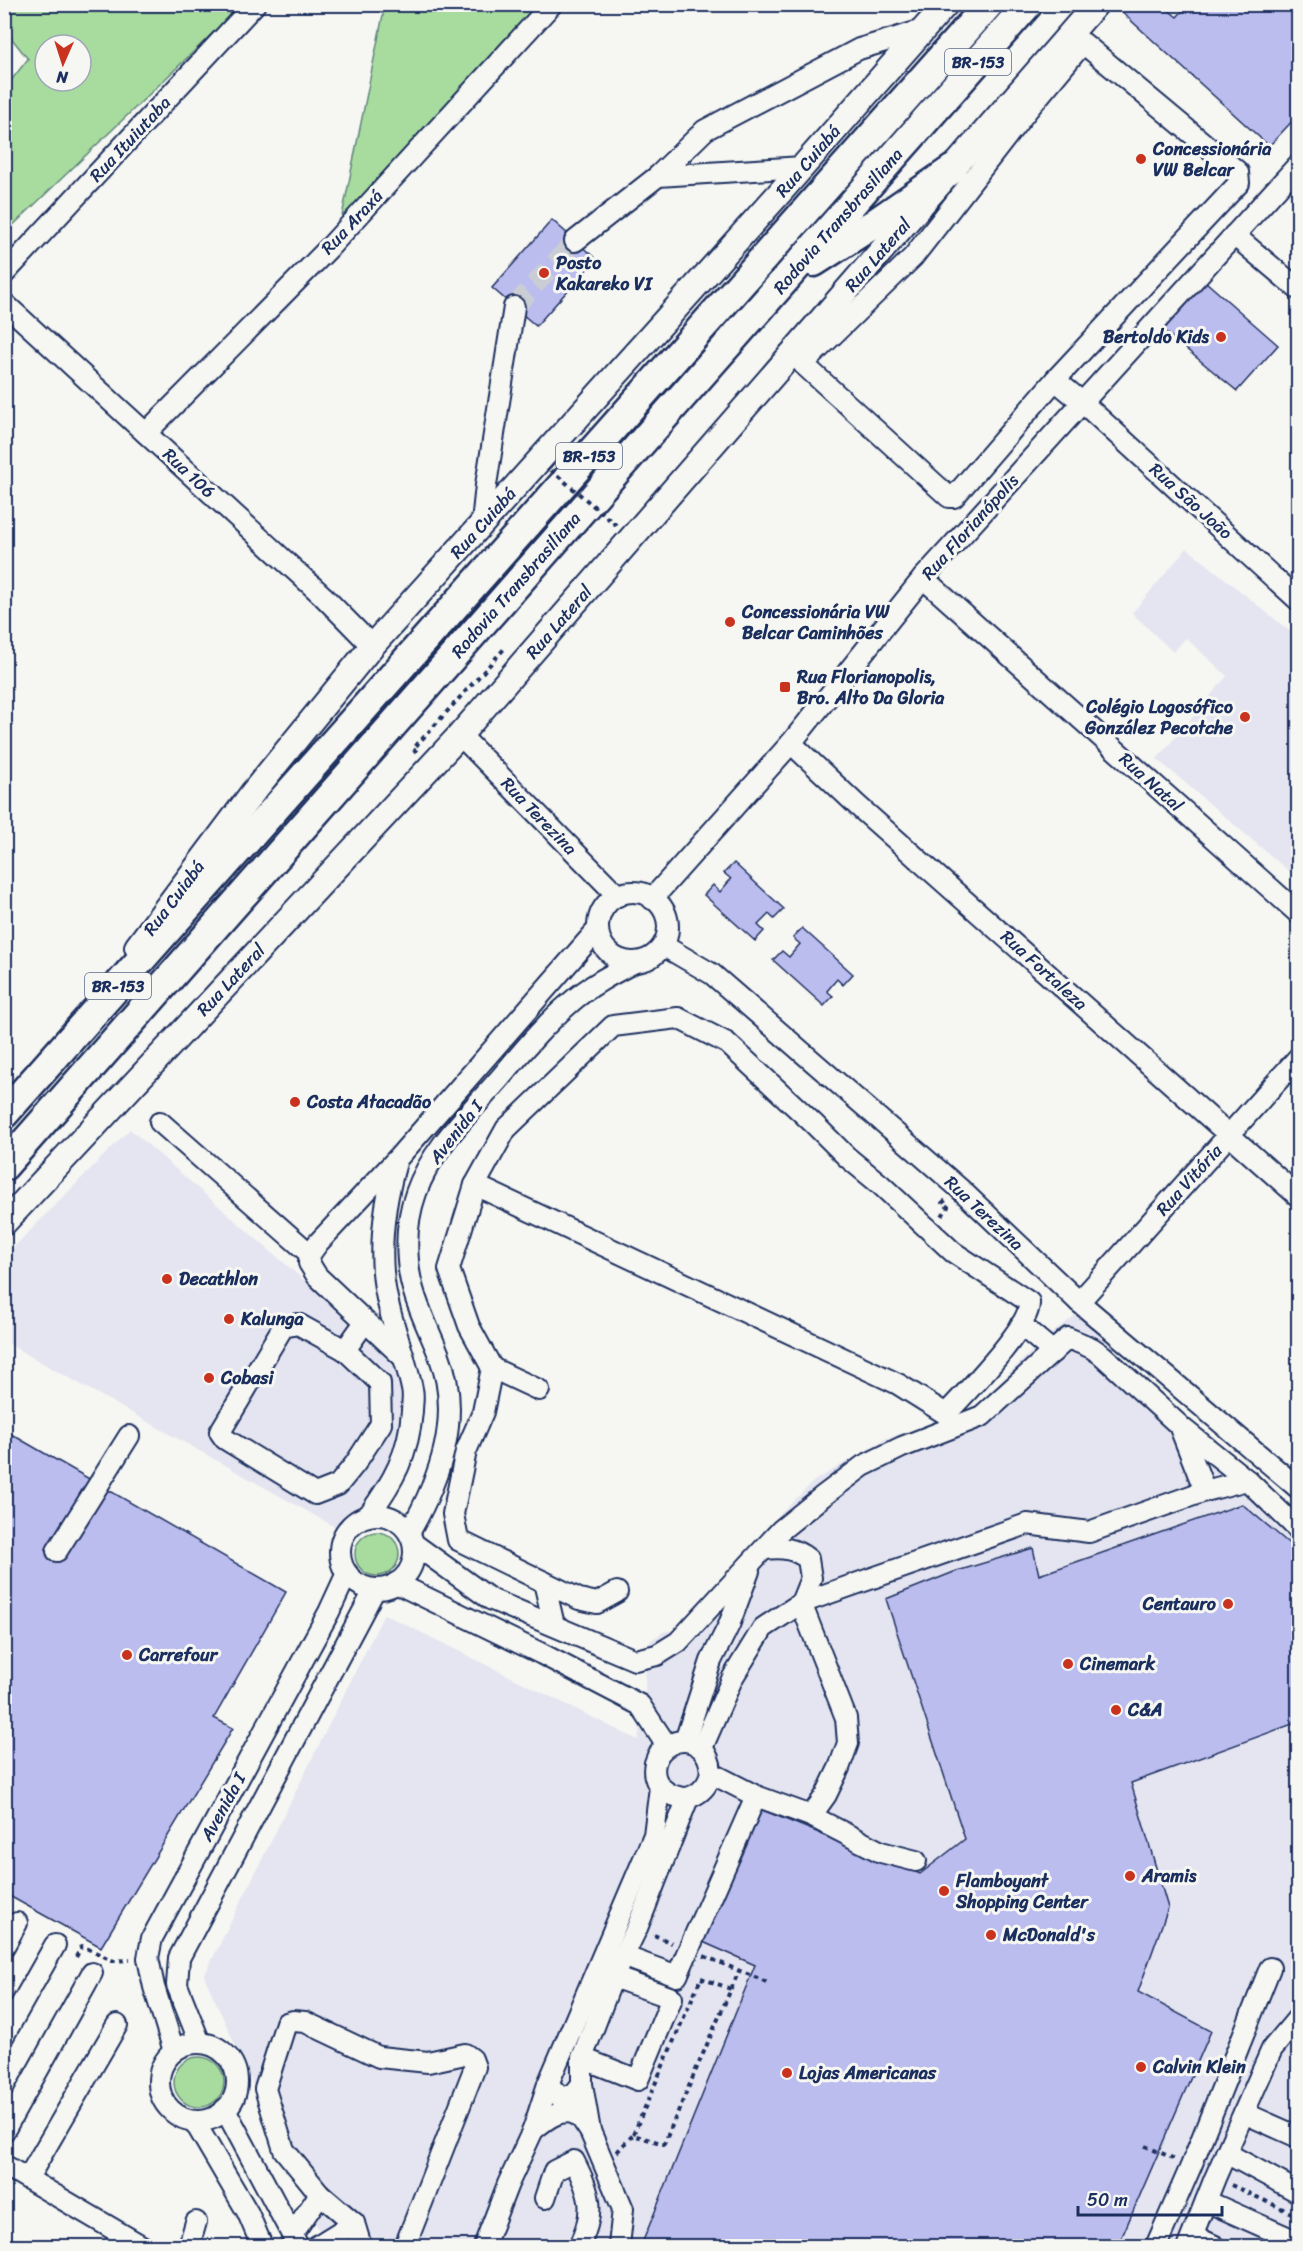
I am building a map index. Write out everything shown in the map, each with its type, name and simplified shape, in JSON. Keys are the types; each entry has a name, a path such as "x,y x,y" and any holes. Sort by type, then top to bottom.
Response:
{"highway":[{"name":"Rodovia Transbrasiliana","path":"4,1114 989,4"},
{"name":"Rodovia Transbrasiliana","path":"4,1166 1028,4"},
{"path":"784,281 875,223 953,169"}],"main road":[{"name":"Rua Cuiabá","path":"49,1065 254,791 372,646 946,4"},
{"name":"Rua Lateral","path":"4,1223 460,735 1096,4"}],"street":[{"name":"Rua Ituiutaba","path":"4,274 255,4"},
{"name":"Rua Araxá","path":"146,433 327,249 552,4"},
{"path":"575,241 658,176 705,130 859,49 926,29"},
{"path":"1084,43 1238,172 1239,183 1055,380 952,498 803,364 913,256 1028,109 1084,43"},
{"name":"Rua Florianópolis","path":"652,898 791,743 923,578 1299,165"},
{"path":"658,176 802,167"},
{"path":"1234,235 1299,289"},
{"name":"Rua 106","path":"4,303 323,596 372,646"},
{"path":"482,523 514,307"},
{"name":"Rua São João","path":"1055,380 1083,402 1299,600"},
{"name":"Rua Natal","path":"923,578 1299,914"},
{"name":"Rua Terezina","path":"460,735 618,896"},
{"name":"Rua Fortaleza","path":"791,743 858,806 1299,1196"},
{"path":"635,893 652,898 659,904 667,920 668,929 664,946 646,960 635,963 614,957 600,940 598,929 601,911 606,903 618,896 635,893"},
{"name":"Avenida I","path":"368,1516 390,1486 404,1457 411,1419 413,1392 383,1274 383,1229 387,1194 397,1159 598,929"},
{"name":"Rua Terezina","path":"664,946 712,974 958,1188 1079,1302 1299,1488"},
{"name":"Avenida I","path":"412,1539 439,1472 449,1435 448,1395 441,1359 415,1297 408,1263 407,1227 416,1193 443,1143 549,1022 571,1002 604,978 635,963"},
{"path":"539,1390 492,1368 469,1326 449,1269 475,1185 506,1129 614,1026 678,1018 727,1043 813,1122 846,1157 881,1185 953,1252 1029,1302 1030,1310 1021,1325 949,1421"},
{"name":"Rua Vitória","path":"1079,1302 1299,1058"},
{"path":"160,1122 310,1254"},
{"path":"397,1159 318,1243 310,1254 309,1263 317,1276 404,1358"},
{"path":"475,1185 898,1384 949,1421"},
{"path":"345,1350 365,1322"},
{"path":"298,1324 345,1350 380,1383 381,1424 338,1485 315,1494 225,1439 220,1432 283,1328 298,1324"},
{"path":"1021,1325 1053,1352"},
{"path":"412,1539 411,1567 405,1576 386,1588 364,1586 355,1581 347,1573 342,1562 340,1551 348,1528 368,1516 380,1515 392,1518 402,1524 412,1539 490,1599 635,1660 657,1655 678,1642 781,1530 863,1466 949,1421 982,1416 1068,1338 1092,1348 1179,1425 1247,1480 1299,1529"},
{"path":"492,1368 483,1412 466,1451 453,1514 458,1540 579,1599 597,1603 618,1592"},
{"path":"1179,1425 1205,1491"},
{"path":"57,1551 129,1436"},
{"path":"396,1583 640,1705 685,1745 710,1760 709,1782 704,1789 688,1798 678,1798 668,1794 660,1787 654,1769 656,1759 685,1745 733,1677 763,1628 801,1603 1027,1524 1089,1532 1205,1491 1247,1480"},
{"path":"685,1745 711,1661 758,1556 779,1547 792,1549 808,1559 811,1578 801,1603 846,1718 848,1743 826,1795 811,1816"},
{"name":"Avenida I","path":"174,2050 154,1988 148,1958 152,1938 329,1612 347,1573"},
{"path":"544,1581 554,1625"},
{"name":"Avenida I","path":"200,2043 177,1985 179,1958 375,1588"},
{"path":"711,1773 756,1796 811,1816 881,1852 916,1861"},
{"path":"484,2247 508,2184 533,2130 548,2084 654,1835 660,1787"},
{"path":"623,1956 677,1976 756,1796"},
{"path":"619,2247 623,2209 590,2131 582,2084 582,2058 613,1977 637,1928 688,1798"},
{"path":"4,1946 17,1923"},
{"path":"4,2035 55,1945"},
{"path":"1156,2247 1270,1968"},
{"path":"4,2131 92,1973"},
{"path":"582,2058 638,2080 672,1998 613,1977"},
{"path":"1215,2247 1190,2241 1272,2049 1299,2018"},
{"path":"361,2247 354,2223 320,2194 284,2150 265,2089 286,2023 293,2020 305,2022 379,2057 428,2062 465,2054 472,2058 475,2067 405,2247"},
{"path":"28,2178 117,2025"},
{"path":"200,2043 212,2045 223,2052 231,2061 236,2072 237,2084 235,2096 219,2115 207,2120 194,2121 181,2118 170,2110 162,2099 159,2073 174,2050 186,2044 200,2043"},
{"path":"548,2084 561,2098 574,2094 582,2084"},
{"path":"225,2109 295,2241"},
{"path":"533,2130 547,2118 563,2112 578,2116 590,2131"},
{"path":"1244,2113 1299,2137"},
{"path":"194,2121 248,2213 262,2247"},
{"path":"1226,2153 1299,2192"},
{"path":"545,2198 554,2171 574,2161 587,2190 590,2215 579,2247"},
{"path":"4,2165 28,2178 120,2240 142,2247"},
{"path":"295,2241 320,2194"},
{"path":"1206,2201 1299,2242"},
{"path":"189,2247 196,2222"},
{"path":"317,2247 354,2223"}],"path":[{"path":"551,470 616,525"},
{"path":"76,1957 82,1946 114,1961 148,1958"},
{"path":"731,1989 701,1978 633,2135 664,2144 740,1971"}],"shaded area":[{"name":"Colégio Logosófico González Pecotche","path":"1187,548 1298,638 1298,879 1157,759 1227,676 1186,638 1173,652 1132,613"},
{"path":"130,1129 406,1369 415,1386 385,1489 337,1528 5,1342 5,1256"},
{"path":"1077,1314 1298,1523 1298,2246 326,2246 204,1976 384,1614 638,1740 645,1690 646,1650 651,1640 665,1631 680,1630 700,1616 777,1517 814,1481 885,1439 959,1415 981,1401 1042,1341"}],"green space":[{"path":"5,5 242,5 5,233 5,88 28,59 5,30"},
{"path":"385,5 538,5 341,221"},
{"path":"377,1532 393,1538 399,1554 393,1570 377,1576 361,1570 355,1554 361,1538"},
{"path":"199,2057 217,2064 224,2082 217,2100 199,2107 181,2100 174,2082 181,2064"}],"building":[{"path":"1117,4 1161,4 1177,17 1189,4 1298,4 1298,115 1269,146 1115,6"},
{"name":"Posto Kakareko VI","path":"552,220 596,259 536,326 492,288"},
{"name":"Bertoldo Kids","path":"1206,282 1278,345 1237,391 1163,330"},
{"path":"734,863 784,909 774,919 769,914 758,925 764,931 755,941 704,895 713,885 720,892 731,879 724,873"},
{"path":"802,928 853,974 843,985 837,979 827,991 833,996 824,1006 773,960 782,951 789,957 800,944 793,938"},
{"name":"Carrefour","path":"4,1430 286,1592 214,1718 233,1728 101,1947 4,1893"},
{"name":"Flamboyant Shopping Center","path":"1242,1504 1298,1551 1298,1722 1131,1783 1168,1908 1138,1992 1211,2031 1118,2246 641,2246 755,1965 703,1942 760,1809 920,1874 965,1839 886,1599 954,1572 1033,1548 1039,1575"}],"tunnel":[{"path":"514,307 575,241"}],"place":[{"name":"Concessionária VW Belcar","path":"1141,159"},
{"name":"Posto Kakareko VI","path":"544,273"},
{"name":"Bertoldo Kids","path":"1221,337"},
{"name":"Concessionária VW Belcar Caminhões","path":"730,622"},
{"name":"Rua Florianopolis, Bro. Alto Da Gloria","path":"785,687"},
{"name":"Colégio Logosófico González Pecotche","path":"1245,717"},
{"name":"Costa Atacadão","path":"295,1102"},
{"name":"Decathlon","path":"167,1279"},
{"name":"Kalunga","path":"229,1319"},
{"name":"Cobasi","path":"209,1378"},
{"name":"Centauro","path":"1228,1604"},
{"name":"Carrefour","path":"127,1655"},
{"name":"Cinemark","path":"1068,1664"},
{"name":"C&A","path":"1116,1710"},
{"name":"Aramis","path":"1130,1876"},
{"name":"Flamboyant Shopping Center","path":"944,1891"},
{"name":"McDonald's","path":"991,1935"},
{"name":"Calvin Klein","path":"1141,2067"},
{"name":"Lojas Americanas","path":"787,2073"}]}
